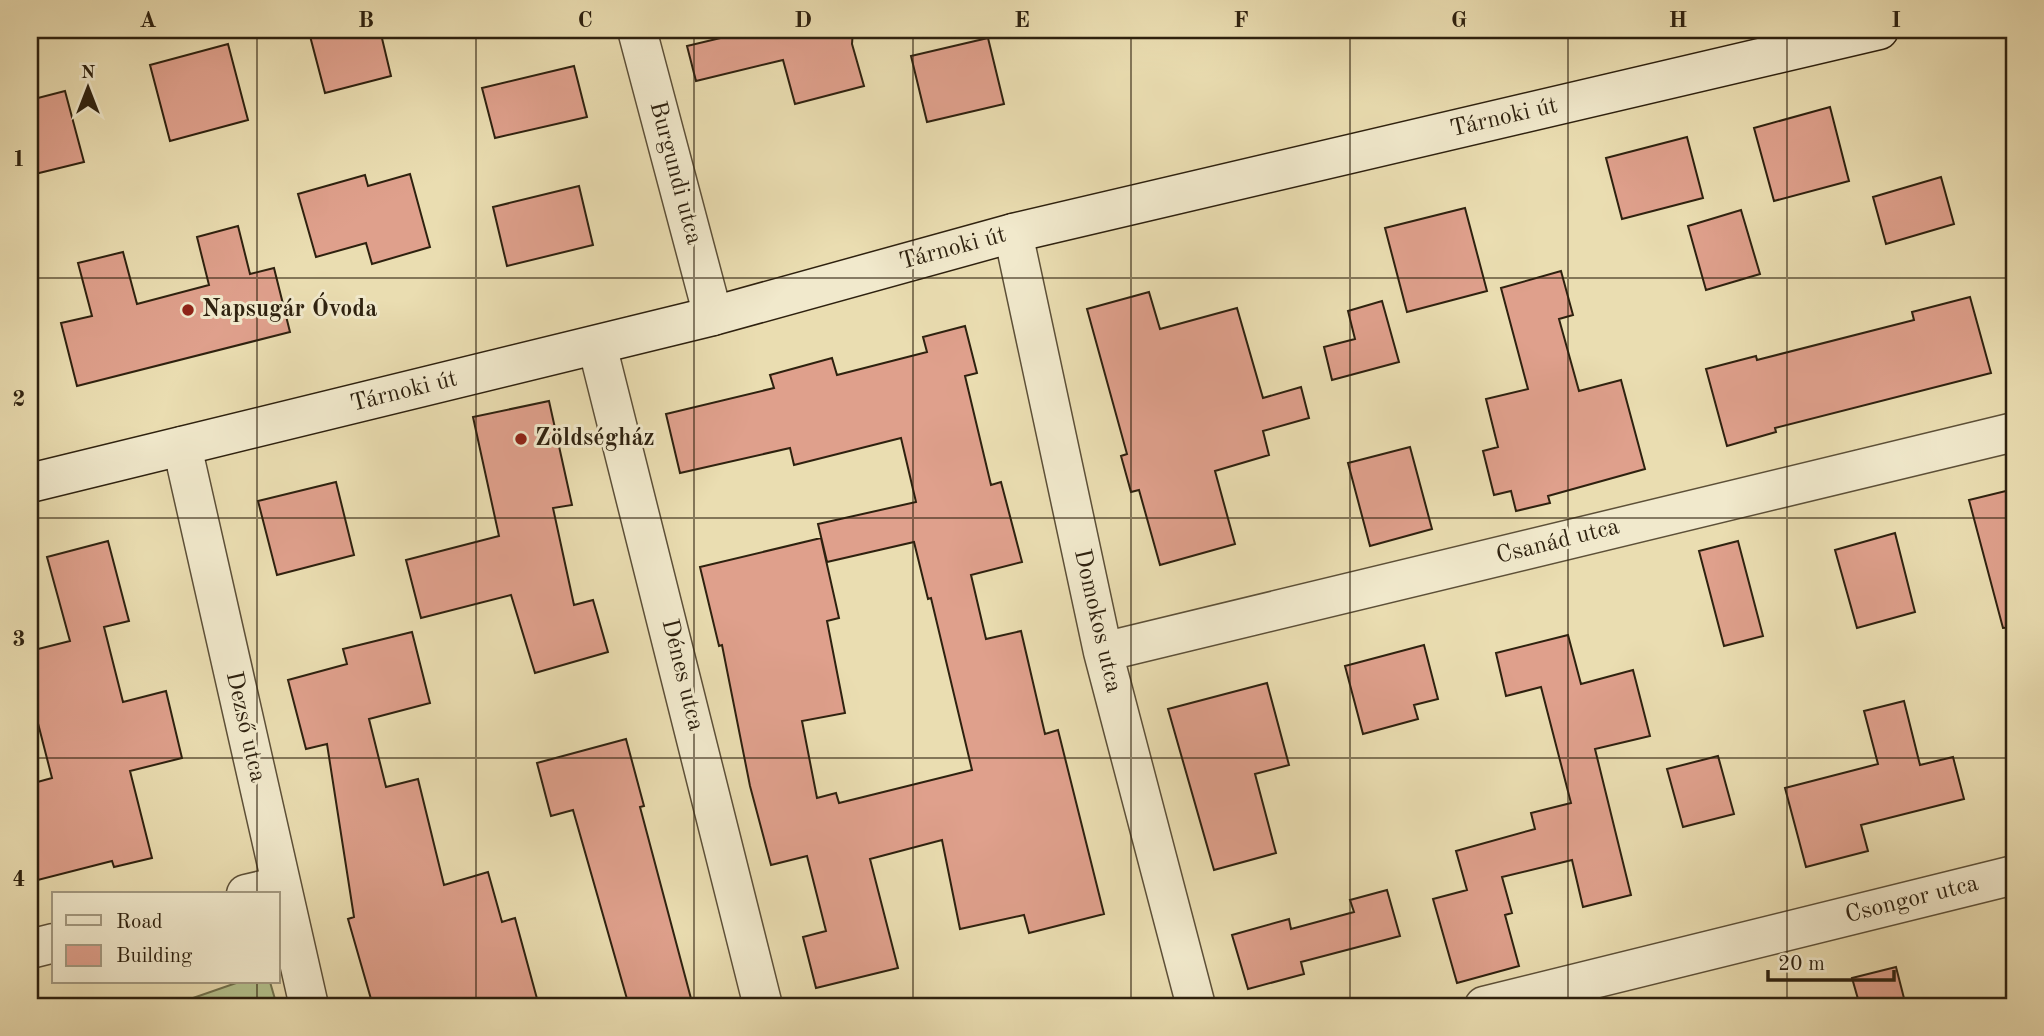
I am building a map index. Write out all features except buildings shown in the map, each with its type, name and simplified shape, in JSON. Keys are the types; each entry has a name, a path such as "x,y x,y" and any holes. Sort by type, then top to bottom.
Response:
{"street":[{"name":"Burgundi utca","path":"636,30 713,316"},
{"name":"Tárnoki út","path":"30,483 713,316 1013,233 1879,30"},
{"name":"Domokos utca","path":"1013,233 1103,652 1196,1006"},
{"name":"Dénes utca","path":"597,345 764,1006"},
{"name":"Csanád utca","path":"1103,652 2014,432"},
{"name":"Dezső utca","path":"182,446 263,890"},
{"name":"Csongor utca","path":"1484,1006 1534,1001 2011,879"},
{"name":"Dezső utca","path":"280,933 309,1006"},
{"path":"30,949 52,944"}],"green space":[{"path":"233,984 271,984 277,1006 170,1006"}],"place":[{"name":"Napsugár Óvoda","path":"188,310"},
{"name":"Zöldségház","path":"521,439"}]}
